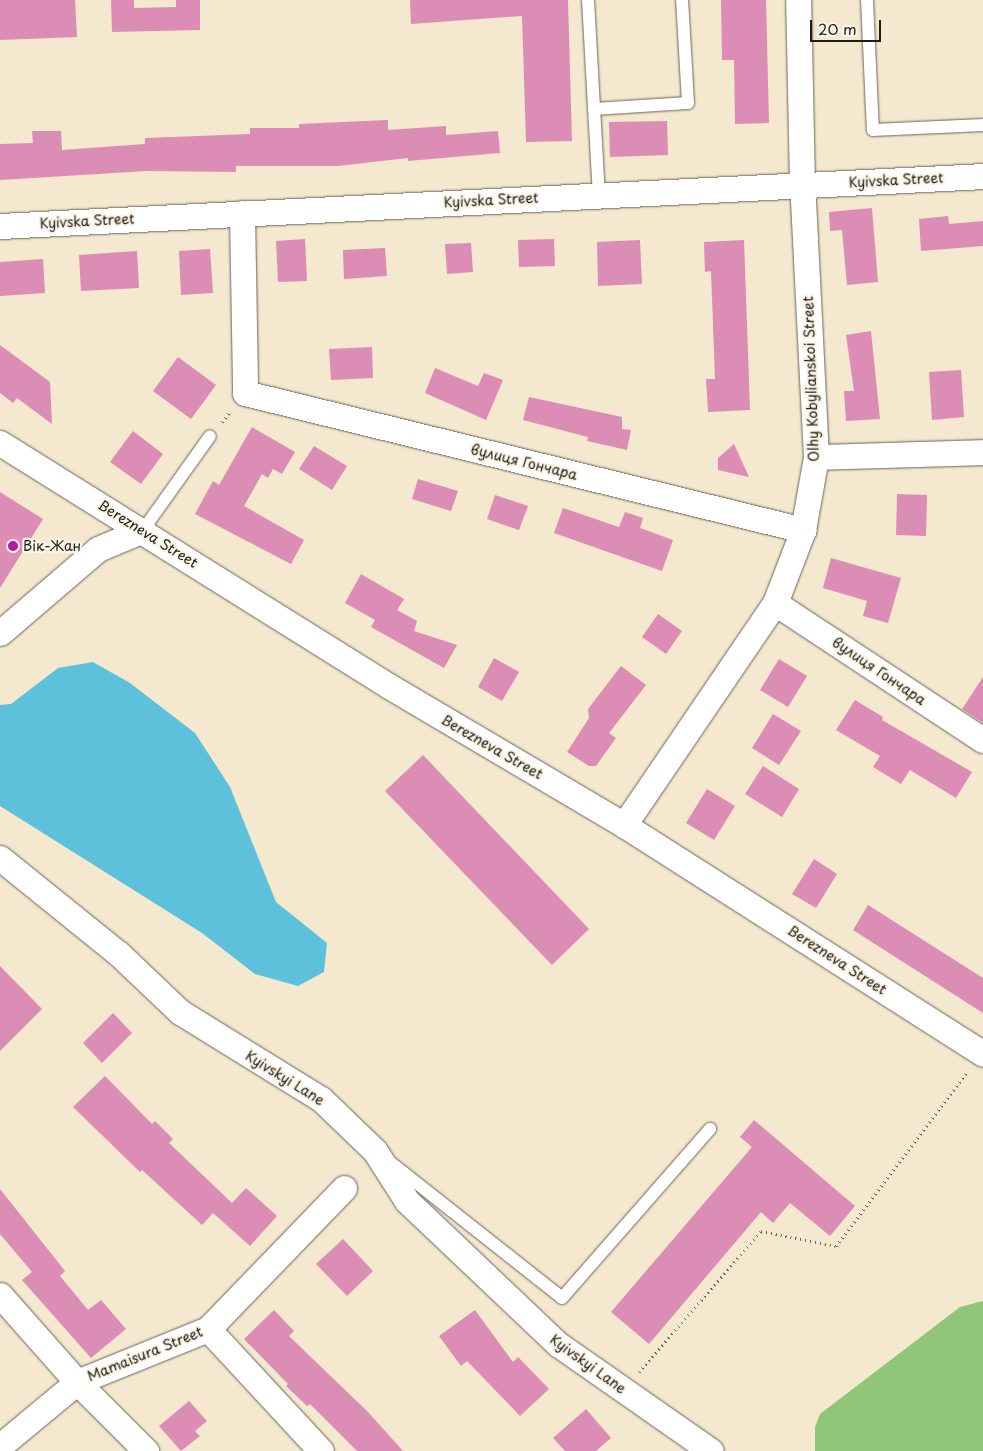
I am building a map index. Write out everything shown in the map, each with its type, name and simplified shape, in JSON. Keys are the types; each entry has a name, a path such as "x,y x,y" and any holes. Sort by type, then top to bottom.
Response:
{"street":[{"name":"Olhy Kobylianskoi Street","path":"624,825 776,603 804,530 816,457 802,184 798,0"},
{"name":"Kyivska Street","path":"0,226 983,176"},
{"path":"242,213 246,393"},
{"name":"вулиця Гончара","path":"246,393 804,530"},
{"name":"Berezneva Street","path":"0,443 143,530 389,686 624,825 982,1053"},
{"path":"816,457 983,452"},
{"path":"0,633 98,549 143,530"},
{"name":"вулиця Гончара","path":"776,603 983,740"},
{"name":"Kyivskyi Lane","path":"0,858 119,954 180,1012 321,1099 375,1151 414,1208 560,1345 711,1451"},
{"name":"Mamaisura Street","path":"0,1446 76,1382 208,1329 344,1188"},
{"path":"0,1295 76,1382 146,1451"},
{"path":"208,1329 321,1451"}],"lane":[{"path":"588,0 599,195"},
{"path":"594,109 688,103 682,0"},
{"path":"867,0 873,130 983,125"},
{"path":"143,530 210,436"},
{"path":"375,1151 562,1298 710,1129"}],"path":[{"path":"210,436 246,393"},
{"path":"623,1390 761,1232 836,1246 982,1053"}],"green space":[{"path":"983,1301 983,1451 815,1451 815,1427 820,1414 960,1307"}],"water":[{"path":"93,662 130,683 195,733 230,787 276,902 327,943 324,972 298,986 255,974 202,933 0,806 0,705 11,704 58,668"}],"building":[{"path":"0,0 75,0 77,37 0,40"},
{"path":"111,0 134,0 134,8 176,7 176,0 200,0 200,30 112,32"},
{"path":"410,0 568,0 572,141 526,142 522,16 411,24"},
{"path":"721,0 766,0 769,123 735,124 734,60 722,60"},
{"path":"388,120 388,130 446,126 446,135 498,131 500,153 408,161 408,158 338,166 236,166 236,172 147,171 0,180 0,144 33,143 32,131 61,131 62,150 145,144 145,138 250,134 250,128 299,128 299,124"},
{"path":"667,121 668,155 610,157 609,122"},
{"path":"872,208 878,282 847,285 842,230 830,231 829,212"},
{"path":"948,216 949,224 983,221 983,246 921,251 919,219"},
{"path":"305,239 307,281 278,282 276,241"},
{"path":"554,239 555,266 519,267 518,240"},
{"path":"640,240 642,284 598,286 597,242"},
{"path":"744,240 750,410 708,412 706,379 715,379 711,271 705,272 704,242"},
{"path":"471,243 473,272 447,274 445,244"},
{"path":"385,248 387,276 344,279 343,250"},
{"path":"210,249 213,293 181,295 179,251"},
{"path":"137,251 139,288 81,291 79,255"},
{"path":"43,259 45,293 0,296 0,262"},
{"path":"871,331 880,419 846,421 844,391 854,391 846,335"},
{"path":"0,345 50,382 52,424 17,398 13,403 0,393"},
{"path":"372,347 373,378 331,380 329,349"},
{"path":"178,357 216,385 191,419 153,391"},
{"path":"435,368 478,386 484,373 503,380 486,420 425,393"},
{"path":"961,370 964,417 932,420 929,372"},
{"path":"529,397 622,417 622,429 631,430 627,450 587,441 588,437 523,420"},
{"path":"252,427 295,452 282,474 273,469 268,478 262,474 244,506 304,540 291,564 195,514 213,481 219,485"},
{"path":"133,431 163,454 141,484 110,462"},
{"path":"734,444 749,477 718,470 718,458"},
{"path":"314,446 347,466 332,490 299,469"},
{"path":"418,479 458,491 451,511 412,499"},
{"name":"Вік-Жан","path":"0,492 43,519 0,588"},
{"path":"897,494 927,495 926,536 896,535"},
{"path":"495,495 528,506 519,530 487,519"},
{"path":"563,508 619,527 625,512 643,518 640,528 673,540 662,571 554,533"},
{"path":"831,558 901,578 888,623 863,616 867,601 823,588"},
{"path":"361,574 404,599 397,610 417,621 414,631 457,645 444,668 371,627 375,620 345,603"},
{"path":"658,614 682,631 666,654 642,637"},
{"path":"494,658 519,672 502,701 478,687"},
{"path":"779,659 807,676 788,707 760,690"},
{"path":"621,666 646,685 609,733 616,738 596,766 589,766 567,752 589,718 588,709"},
{"path":"983,677 983,723 962,709"},
{"path":"855,700 883,717 882,720 972,772 956,798 910,770 901,784 873,767 880,756 836,730"},
{"path":"773,714 801,731 779,765 752,748"},
{"path":"423,755 589,929 552,965 385,791"},
{"path":"763,766 799,789 782,817 745,794"},
{"path":"707,789 735,806 714,840 686,823"},
{"path":"814,859 837,874 816,908 792,894"},
{"path":"868,905 983,978 983,1013 853,930"},
{"path":"0,966 42,1009 0,1051"},
{"path":"113,1013 132,1033 102,1063 83,1043"},
{"path":"105,1076 152,1124 155,1121 173,1139 169,1143 232,1203 246,1188 277,1216 250,1246 213,1213 202,1225 142,1170 140,1172 73,1107"},
{"path":"754,1120 855,1206 830,1236 790,1203 773,1223 761,1212 649,1344 611,1312 752,1147 740,1137"},
{"path":"0,1189 65,1271 60,1276 88,1310 101,1300 126,1329 91,1358 22,1280 32,1272 0,1234"},
{"path":"343,1239 373,1271 347,1296 316,1264"},
{"path":"274,1310 294,1331 289,1336 368,1412 403,1451 357,1451 310,1404 307,1406 286,1386 288,1384 244,1339"},
{"path":"475,1310 513,1362 518,1357 549,1389 520,1416 467,1361 461,1366 439,1336"},
{"path":"189,1401 207,1421 195,1431 200,1436 181,1451 159,1426"},
{"path":"586,1409 611,1438 596,1451 565,1451 553,1438"}],"place":[{"name":"Вік-Жан","path":"13,546"}]}
